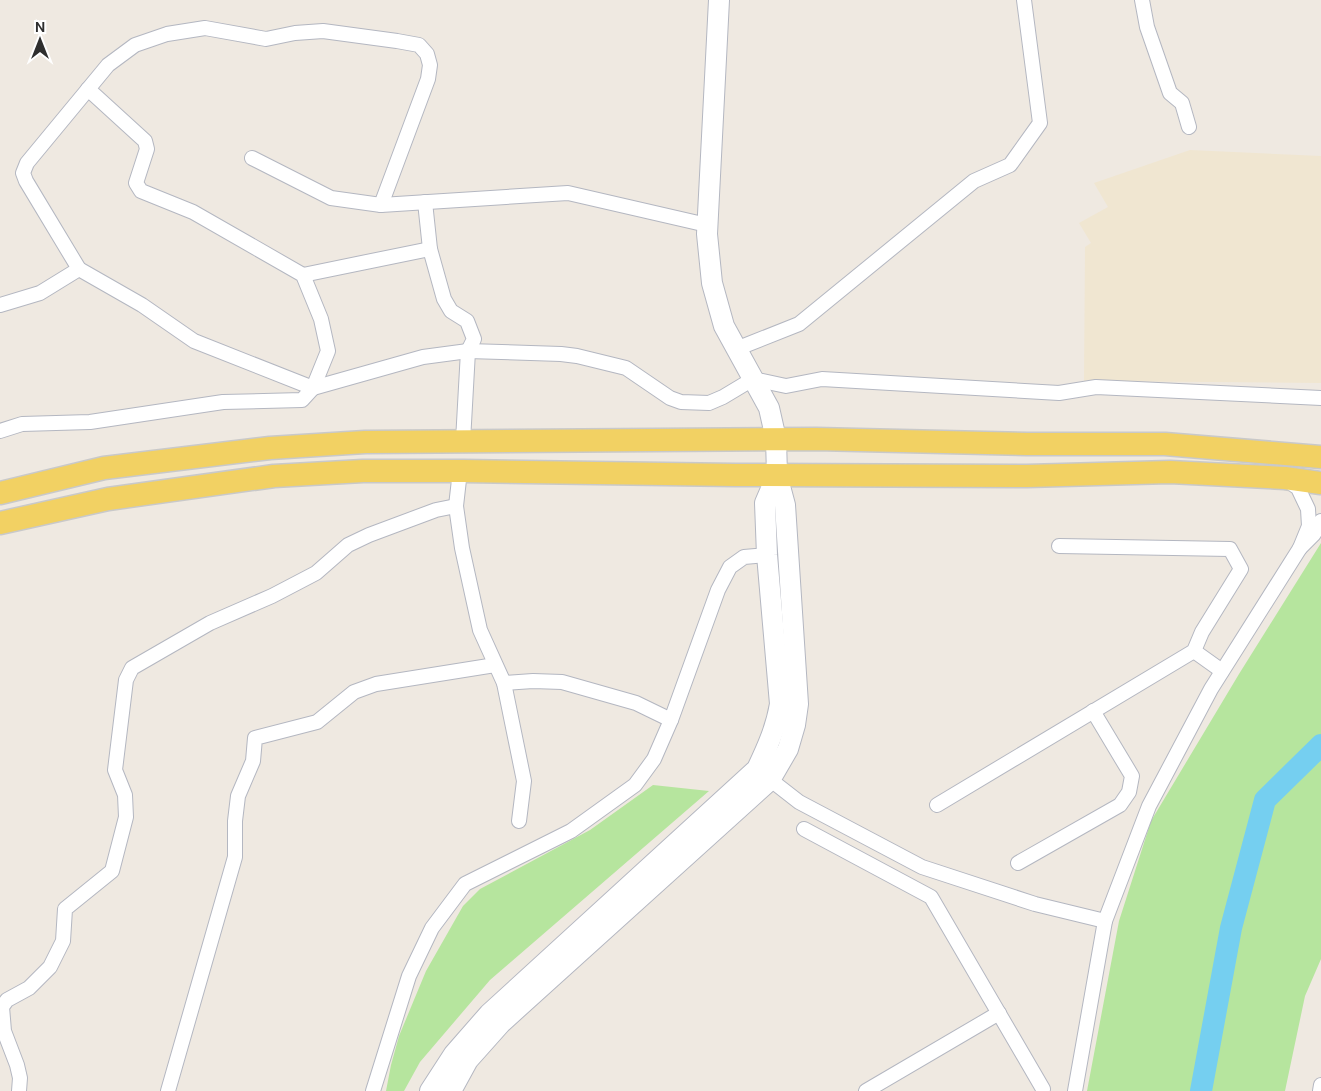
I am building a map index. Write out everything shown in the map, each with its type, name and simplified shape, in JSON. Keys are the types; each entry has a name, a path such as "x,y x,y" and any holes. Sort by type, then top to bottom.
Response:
{"main road":[{"path":"451,1091 468,1060 500,1023 788,749 795,725 798,704 785,505 777,476 776,439 769,408 724,326 712,283 707,224 719,0"},
{"path":"0,493 104,468 270,448 365,442 776,439 1027,444 1166,444 1316,454"},
{"path":"0,523 108,499 274,476 363,471 777,476 1027,476 1170,472 1285,478 1321,483"},
{"path":"430,1091 454,1054 489,1014 763,774 780,704 767,555 766,503 777,476"}],"street":[{"path":"736,349 799,324 974,181 1010,164 1040,124 1024,0"},
{"path":"1142,0 1147,27 1170,93 1182,104 1189,127"},
{"path":"381,204 428,79 430,65 428,54 419,45 397,40 323,30 266,39 205,28 167,34 135,45 108,65 27,164 23,173 79,269 142,305 194,341 313,388 424,357 468,351 577,356 626,368 670,398 681,402 709,403 753,379 786,386 822,378 1059,393 1096,387 1321,398"},
{"path":"0,431 22,424 90,422 222,402 302,400 313,388 328,352 320,319 303,275 193,212 141,191 136,183 147,149 145,140 88,89"},
{"path":"252,158 331,198 381,204 568,193 707,224"},
{"path":"425,202 430,249 444,299 451,312 467,321 474,339 468,351 463,441"},
{"path":"303,275 430,249"},
{"path":"0,305 40,293 79,269"},
{"path":"460,471 456,506 462,548 480,630 504,684 524,781 519,821"},
{"path":"1074,1091 1105,921 1148,806 1222,671 1300,548 1309,526 1308,509 1298,488 1285,478"},
{"path":"19,1091 20,1078 4,1032 2,1007 7,1000 29,988 50,967 63,941 65,908 112,871 126,817 125,795 115,770 126,680 132,668 210,623 272,596 316,573 348,546 369,535 436,510 456,506"},
{"path":"1300,548 1314,534 1321,522"},
{"path":"938,805 1194,650 1202,632 1241,569 1230,549 1059,546"},
{"path":"373,1091 409,976 432,928 465,884 571,831 636,785 654,759 671,720 718,590 730,567 744,557 767,555"},
{"path":"1194,650 1222,671"},
{"path":"168,1091 235,857 238,796 253,761 255,738 317,722 354,692 376,684 495,665"},
{"path":"504,684 534,680 562,682 636,703 671,720"},
{"path":"1018,863 1120,805 1129,792 1132,776 1093,711"},
{"path":"763,774 799,802 922,867 1035,904 1105,921"},
{"path":"804,829 931,897 1043,1089"},
{"path":"866,1091 999,1013"},
{"path":"1320,1091 1321,1085"}],"shaded area":[{"path":"1190,150 1321,156 1321,383 1084,381 1085,247 1091,243 1079,223 1108,207 1094,183"}],"green space":[{"path":"1321,543 1321,959 1305,996 1285,1091 1087,1091 1119,921 1151,821 1239,674"},
{"path":"653,785 709,791 490,980 420,1062 404,1091 386,1091 399,1036 426,971 463,906 480,889 590,830"}],"waterway":[{"path":"1201,1091 1231,928 1265,800 1321,745"}]}
